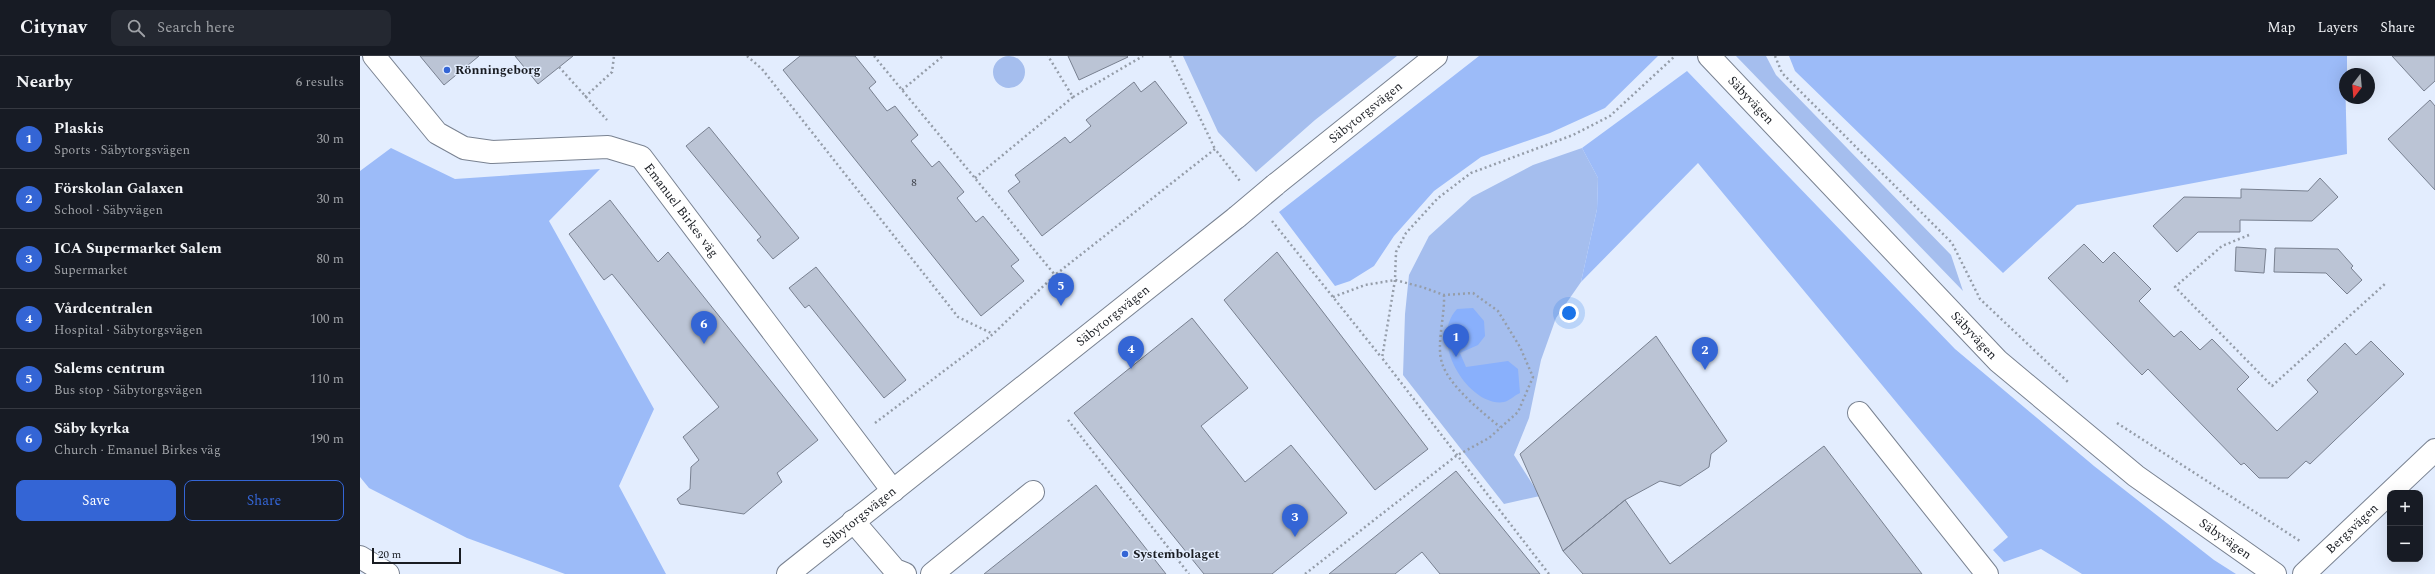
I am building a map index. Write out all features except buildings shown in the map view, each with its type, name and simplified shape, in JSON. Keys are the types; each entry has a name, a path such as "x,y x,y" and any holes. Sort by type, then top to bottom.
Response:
{"street":[{"name":"Emanuel Birkes väg","path":"374,56 437,133 464,148 492,152 608,147 641,157 892,491"},
{"name":"Säbytorgsvägen","path":"788,574 1237,217 1436,56"},
{"name":"Säbyvägen","path":"1711,58 1998,361 2136,476 2274,574"},
{"path":"1859,413 1988,574"},
{"name":"Bergsvägen","path":"2304,574 2324,557 2373,506 2435,450"},
{"path":"932,574 1033,492"},
{"path":"853,521 895,570 905,574"},
{"path":"360,557 388,574"}],"path":[{"path":"585,97 612,72 614,56"},
{"path":"747,56 762,69 958,317 993,334"},
{"path":"874,56 1055,275"},
{"path":"902,90 943,56"},
{"path":"1048,56 1073,98"},
{"path":"975,178 1073,98 1143,56"},
{"path":"1170,56 1215,149"},
{"path":"1549,574 1456,456 1382,358 1395,280 1396,252 1406,233 1438,198 1471,173 1573,135 1610,116 1675,56"},
{"path":"1776,56 1782,73 1952,243 1980,299 2071,385"},
{"path":"559,67 611,124"},
{"path":"2249,235 2222,246 2175,287 2272,386 2386,283"},
{"path":"1305,574 1456,456 1489,438 1518,412 1533,377 1520,347 1498,312 1473,293 1444,295 1422,287 1395,280 1365,285 1334,297"},
{"path":"1444,295 1445,313 1441,337 1442,363 1453,382 1477,407 1500,427"},
{"path":"1068,420 1189,574"},
{"path":"2113,420 2324,557"}],"shaded area":[{"path":"1006,56 1012,56 1022,63 1025,72 1024,78 1018,85 1012,88 1006,88 996,81 993,75 993,69 1000,59"},
{"path":"1183,56 1397,56 1315,120 1256,172 1218,132"},
{"path":"1479,56 1658,56 1605,108 1550,133 1481,157 1434,191 1394,236 1374,266 1350,281 1335,286 1279,212"},
{"path":"1736,56 1766,56 1776,75 1951,255 1963,291"},
{"path":"1789,56 2347,56 2347,68 2339,68 2339,104 2346,104 2347,154 2077,205 2003,273 1795,71"},
{"path":"1687,71 1955,349 2094,466 2214,560 2236,574 2082,574 2041,549 2004,562 1993,550 2008,537 1698,163 1581,282 1597,209 1598,178 1582,148"},
{"path":"391,148 455,179 600,169 549,221 654,409 619,486 666,574 565,574 467,538 369,488 360,477 360,171"},
{"path":"1582,148 1598,178 1597,209 1581,282 1556,318 1541,360 1529,418 1514,455 1540,496 1504,504 1403,375 1405,314 1409,275 1429,236 1472,197 1533,165"},
{"path":"1473,308 1484,321 1485,336 1478,345 1460,353 1466,367 1508,361 1518,369 1520,393 1504,402 1491,401 1478,394 1466,384 1456,370 1450,354 1447,338 1449,322 1457,309"}],"place":[{"name":"Rönningeborg","path":"447,70"},
{"name":"Salems centrum","path":"1061,306"},
{"name":"Säby kyrka","path":"704,344"},
{"name":"Plaskis","path":"1456,357"},
{"name":"Vårdcentralen","path":"1131,369"},
{"name":"Förskolan Galaxen","path":"1705,370"},
{"name":"ICA Supermarket Salem","path":"1295,537"},
{"name":"Systembolaget","path":"1125,554"}]}
